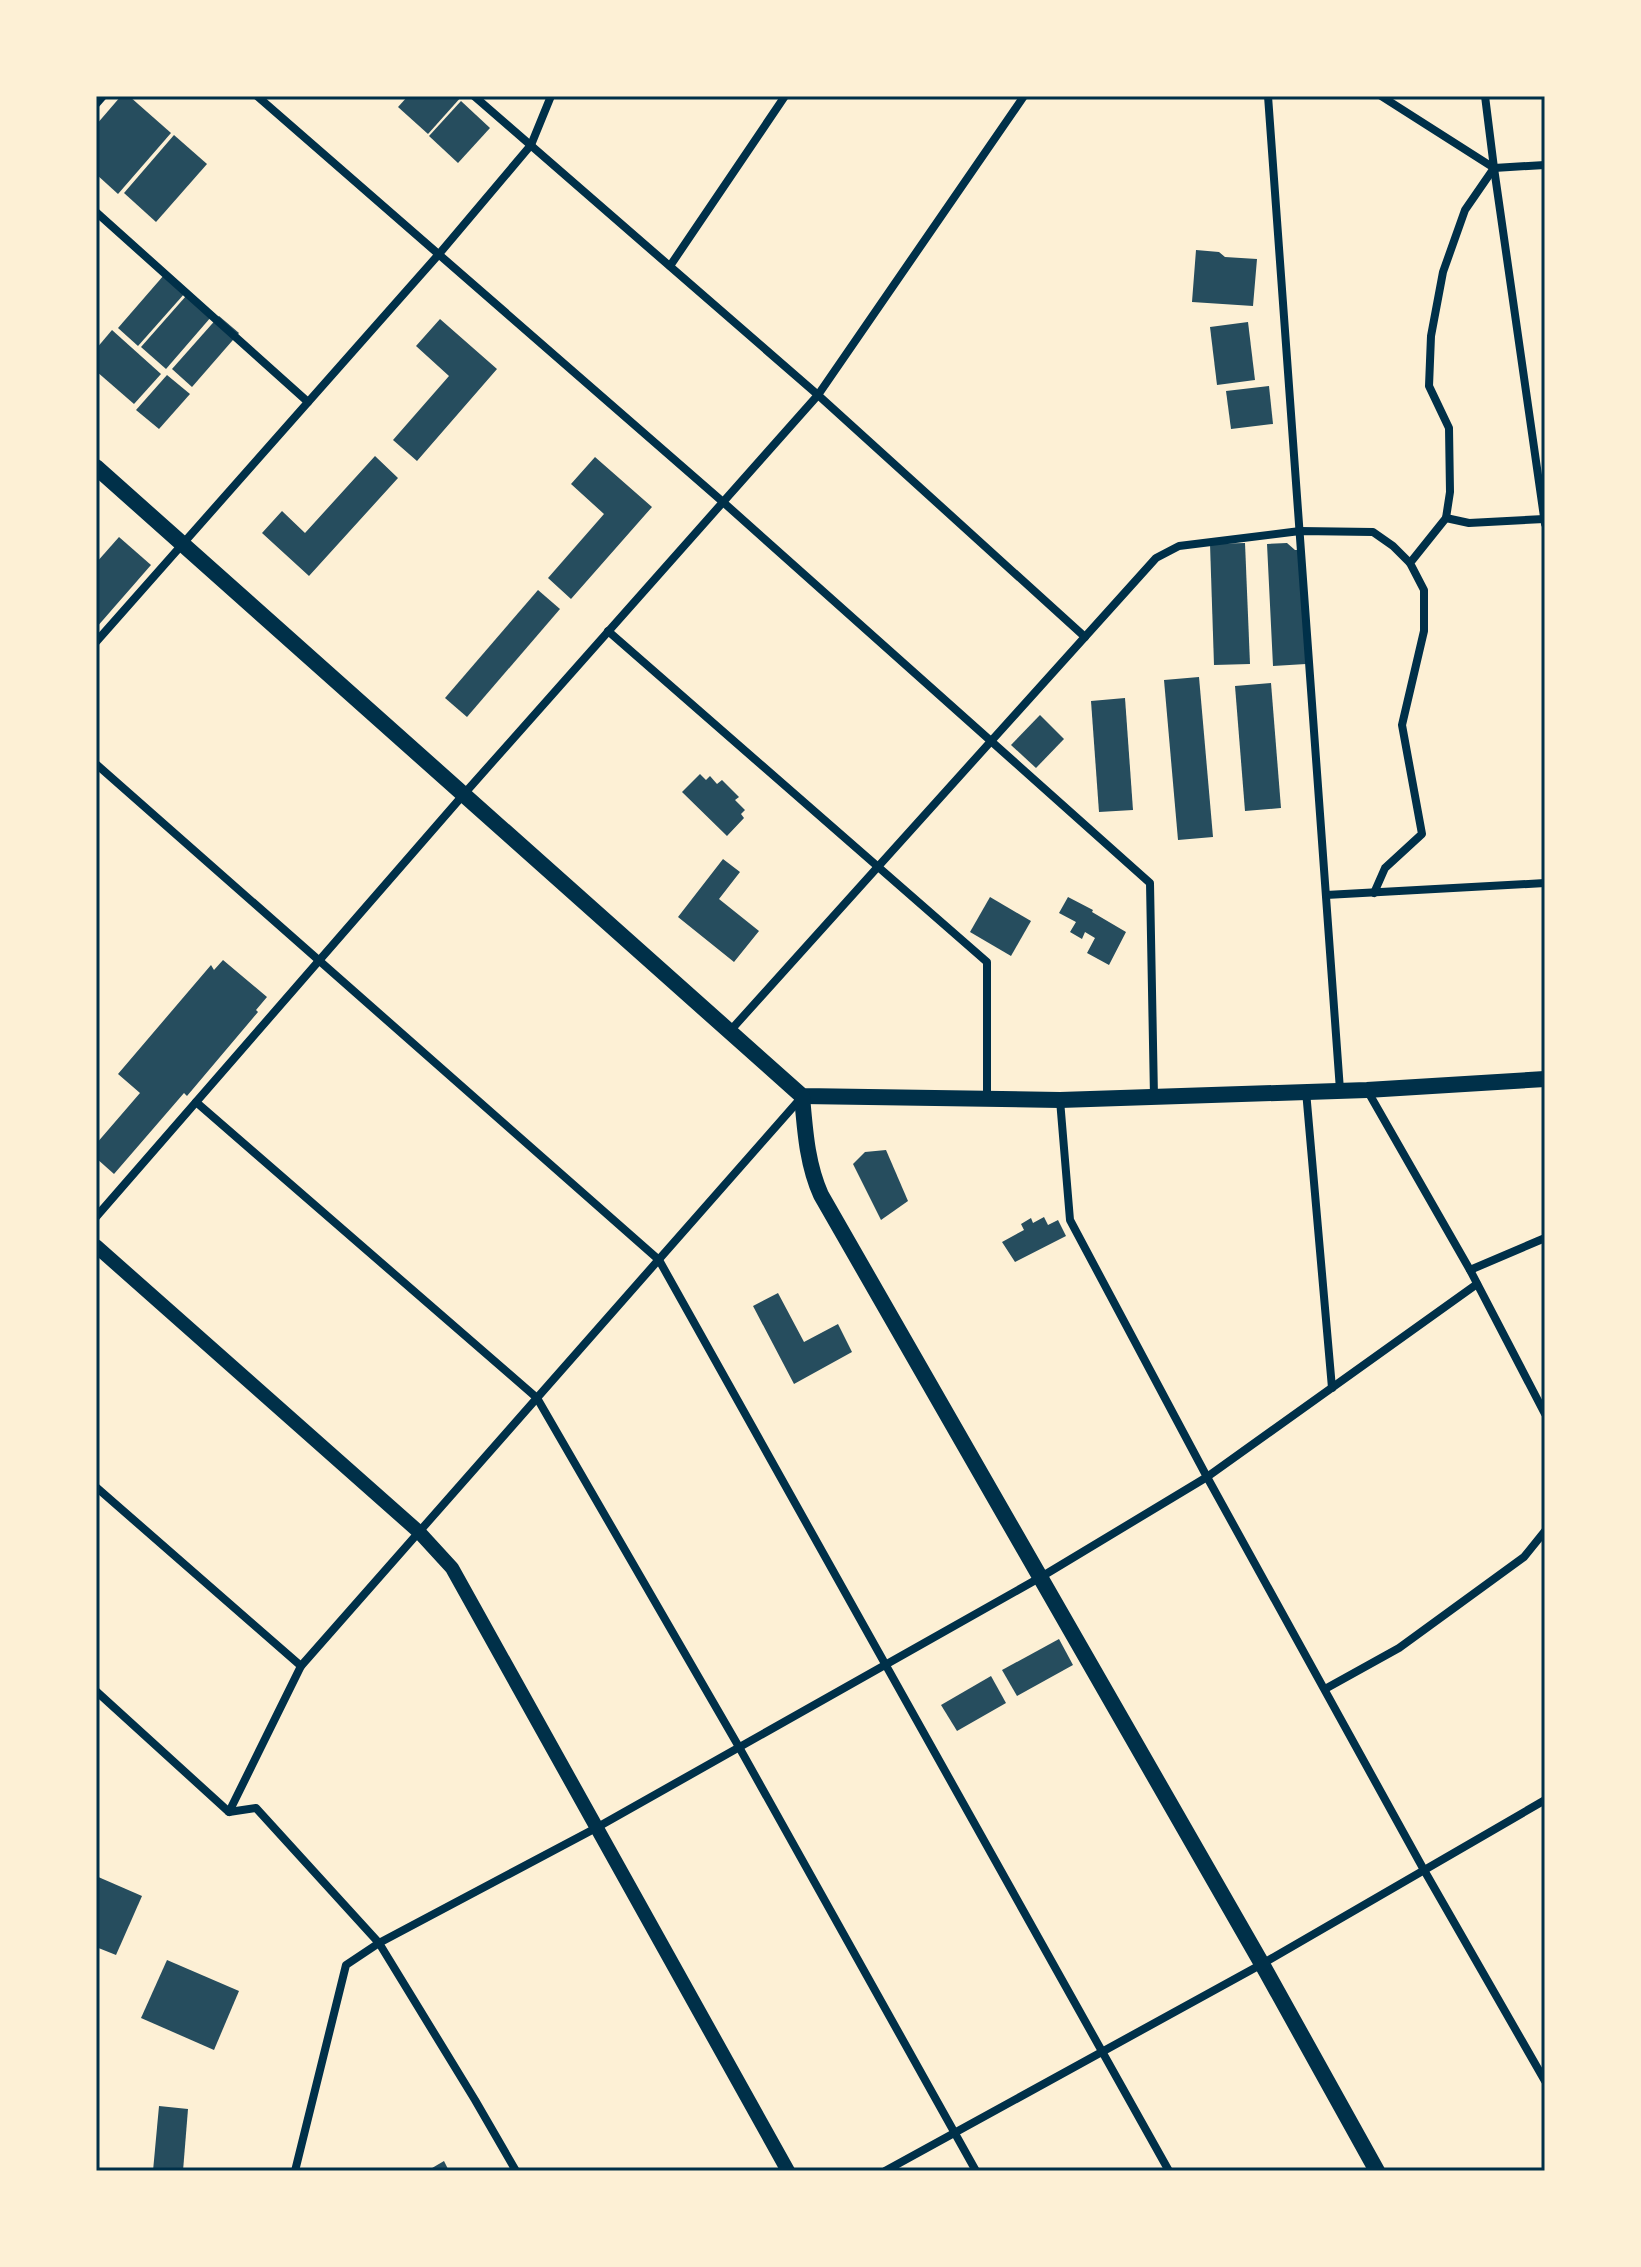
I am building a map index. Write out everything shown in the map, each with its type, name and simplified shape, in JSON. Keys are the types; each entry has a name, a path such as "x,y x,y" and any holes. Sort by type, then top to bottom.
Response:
{"main road":[{"path":"96,467 802,1096 987,1100 1154,1098 1545,1079"},
{"path":"802,1096 807,1149 821,1195 1262,1964 1377,2171"}],"street":[{"path":"96,104 103,96"},
{"path":"257,96 723,502 1150,883 1154,1098"},
{"path":"474,96 818,395 1085,637"},
{"path":"96,642 439,254 531,145 551,96"},
{"path":"670,266 785,96"},
{"path":"96,1217 464,794 818,395 1024,96"},
{"path":"1268,96 1340,1090"},
{"path":"1381,96 1494,168 1545,165"},
{"path":"1446,518 1469,523 1545,521 1485,96"},
{"path":"1410,563 1446,518 1450,492 1449,428 1429,386 1431,336 1443,272 1465,210 1494,168"},
{"path":"96,212 308,402"},
{"path":"730,1031 1156,558 1179,546 1300,531 1373,532 1410,563 1424,590 1424,631 1402,725 1422,834 1385,868 1374,893"},
{"path":"608,631 987,962 987,1100"},
{"path":"96,764 659,1260 1169,2171"},
{"path":"1326,895 1545,883"},
{"path":"1367,1090 1470,1270 1545,1414"},
{"path":"1306,1091 1332,1388"},
{"path":"229,1812 301,1666 802,1096"},
{"path":"1060,1100 1070,1220 1207,1477 1424,1870 1545,2081"},
{"path":"196,1102 537,1398 739,1747 976,2171"},
{"path":"1470,1270 1545,1238"},
{"path":"96,1246 419,1532 452,1568 788,2171"},
{"path":"295,2171 346,1965 379,1943 596,1828 1041,1577 1207,1477 1477,1284"},
{"path":"96,1487 301,1666"},
{"path":"1325,1689 1399,1648 1524,1557 1545,1531"},
{"path":"96,1691 229,1812"},
{"path":"885,2171 1262,1964 1545,1800"},
{"path":"229,1812 256,1808 379,1943 516,2171"}],"building":[{"path":"121,96 129,96 171,133 118,194 96,174 96,125"},
{"path":"408,96 462,96 428,134 398,107"},
{"path":"461,101 490,128 458,163 429,136"},
{"path":"174,135 207,164 156,222 124,193"},
{"path":"1196,250 1219,252 1225,257 1257,259 1253,306 1192,302"},
{"path":"164,275 185,293 138,346 118,328"},
{"path":"186,296 211,317 166,369 141,347"},
{"path":"219,316 239,333 192,387 172,369"},
{"path":"440,319 497,369 417,461 393,440 449,376 416,346"},
{"path":"1248,322 1255,380 1217,385 1210,327"},
{"path":"112,330 161,374 134,404 96,371 96,349"},
{"path":"167,375 190,394 159,429 136,410"},
{"path":"1269,386 1273,424 1231,429 1226,391"},
{"path":"375,456 398,478 309,576 262,533 282,511 305,533"},
{"path":"595,457 652,507 571,599 548,578 604,514 571,484"},
{"path":"119,537 151,565 96,628 96,563"},
{"path":"1245,543 1250,664 1214,665 1210,544"},
{"path":"1287,543 1295,550 1301,550 1306,664 1273,666 1267,544"},
{"path":"538,590 560,609 467,717 445,698"},
{"path":"1199,677 1213,837 1178,840 1164,680"},
{"path":"1271,683 1281,808 1245,811 1235,686"},
{"path":"1125,698 1133,810 1099,812 1091,701"},
{"path":"1040,715 1064,739 1036,768 1011,745"},
{"path":"700,774 706,780 710,776 717,784 722,780 739,797 735,800 745,810 741,814 744,818 727,836 682,792"},
{"path":"723,859 740,872 719,899 759,931 734,962 678,917"},
{"path":"990,897 1031,921 1011,956 970,932"},
{"path":"1068,897 1126,932 1109,965 1087,953 1095,938 1085,932 1082,939 1070,932 1076,922 1059,913"},
{"path":"223,960 267,997 256,1010 258,1012 187,1096 184,1093 114,1174 96,1158 96,1144 140,1093 118,1074 211,965 214,970"},
{"path":"886,1150 908,1201 881,1220 853,1164 865,1152"},
{"path":"1044,1217 1048,1225 1058,1220 1066,1236 1015,1262 1002,1242 1024,1230 1021,1224 1031,1218 1033,1223"},
{"path":"778,1293 804,1342 838,1324 852,1352 794,1384 753,1306"},
{"path":"1059,1639 1073,1665 1017,1696 1002,1670"},
{"path":"991,1676 1006,1703 957,1731 941,1705"},
{"path":"96,1876 142,1896 116,1955 96,1947"},
{"path":"167,1960 239,1991 214,2050 141,2018"},
{"path":"159,2106 188,2109 183,2171 153,2171"},
{"path":"444,2161 449,2171 427,2171"}]}
